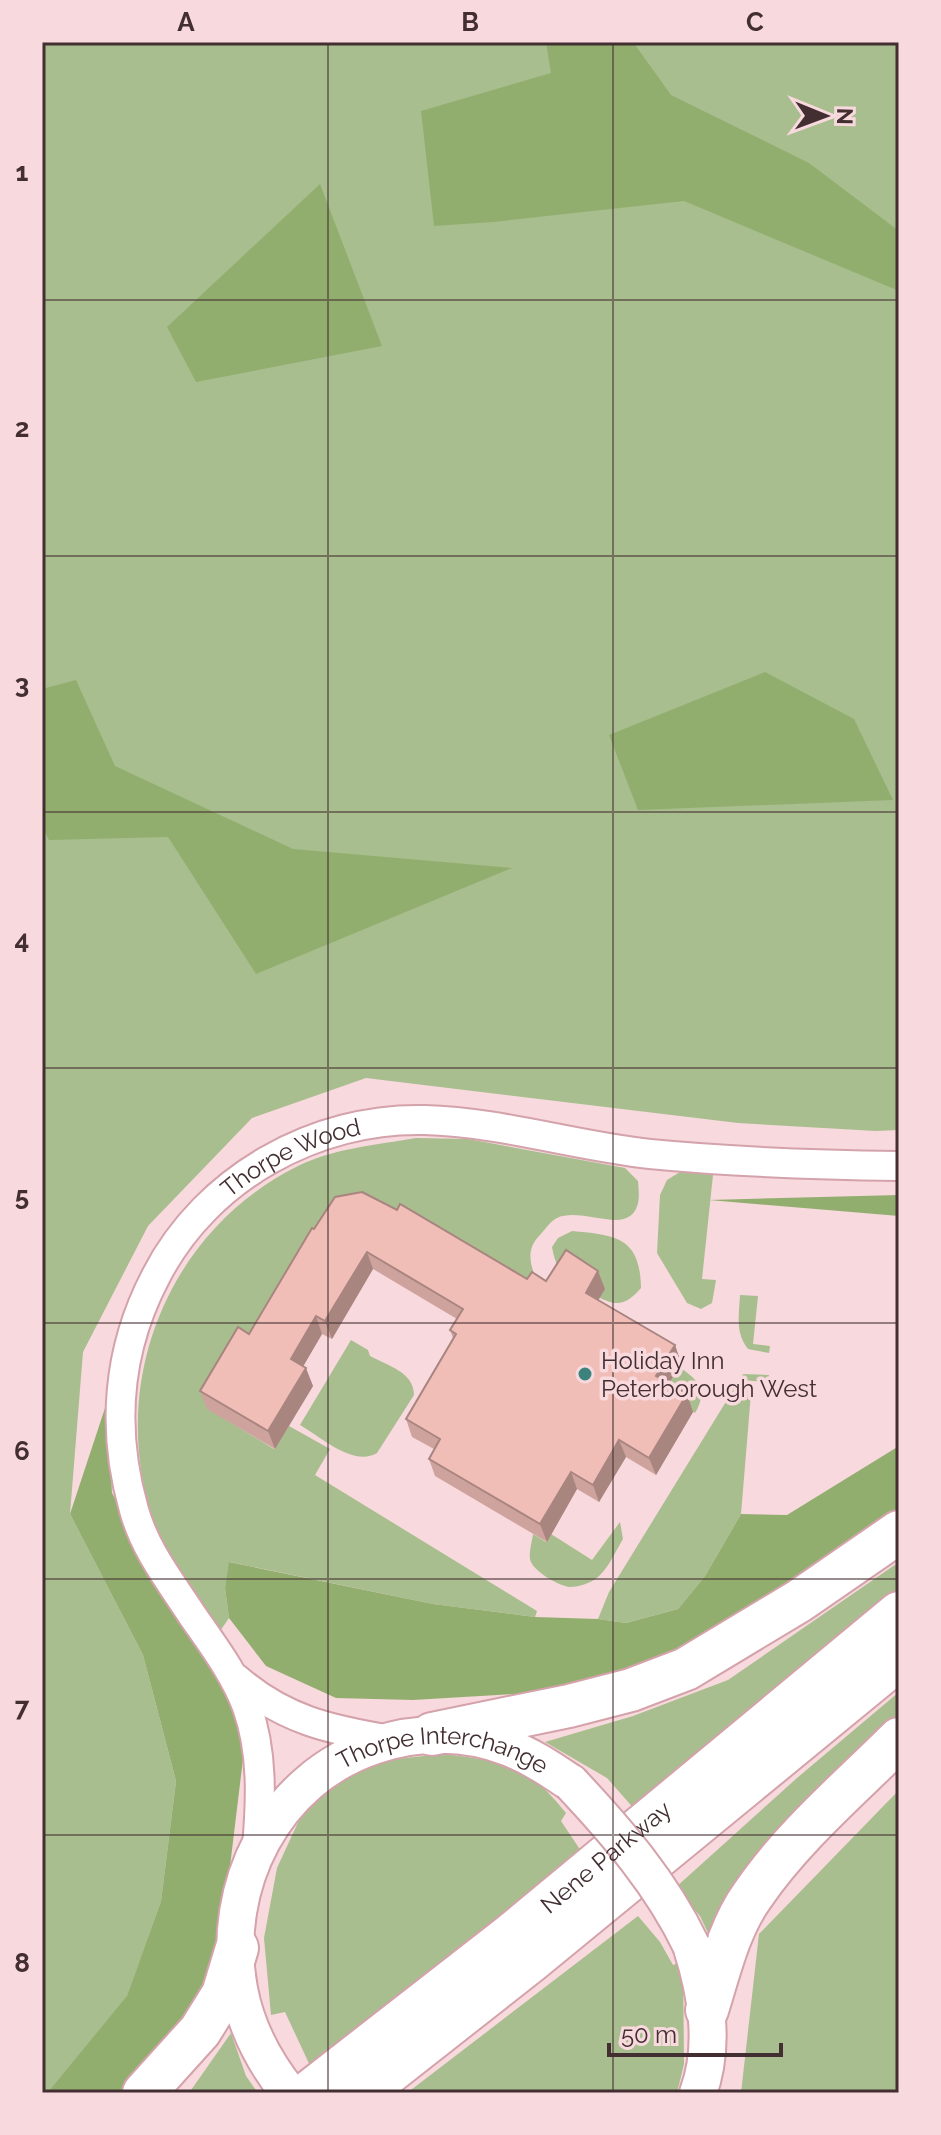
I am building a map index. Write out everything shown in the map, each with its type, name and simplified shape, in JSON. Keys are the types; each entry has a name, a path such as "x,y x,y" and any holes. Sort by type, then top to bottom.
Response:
{"highway":[{"path":"432,1734 569,1706 631,1690 686,1669 799,1601 899,1532"},
{"name":"Nene Parkway","path":"308,2093 512,1934 899,1613"},
{"name":"Nene Parkway","path":"363,2093 531,1961 899,1659"},
{"path":"707,2010 730,1941 750,1897 792,1846 899,1739"},
{"path":"144,2093 200,2031 223,1994 237,1948"}],"main road":[{"name":"Thorpe Interchange","path":"289,2093 271,2069 251,2028 239,1988 237,1948 240,1902 257,1848 290,1799 336,1762 391,1740 432,1734 470,1737 506,1746 540,1762 571,1783 606,1820 673,1908 691,1945 707,2010 707,2047 701,2090"}],"street":[{"name":"Thorpe Wood","path":"257,1848 262,1794 257,1750 247,1707 231,1673 155,1561 137,1521 125,1479 121,1449 120,1387 128,1345 142,1301 163,1262 189,1226 215,1198 253,1169 298,1144 340,1130 380,1122 424,1120 516,1131 647,1154 806,1165 899,1166"},
{"name":"Thorpe Wood","path":"231,1673 259,1697 290,1715 333,1730 391,1740"}],"green space":[{"path":"42,42 899,42 899,1130 738,1123 366,1078 252,1118 148,1226 83,1352 70,1514 143,1655 176,1781 161,1901 127,1997 47,2093 42,2093"},
{"path":"546,42 633,42 671,95 809,163 899,231 899,291 684,201 434,226 421,111 551,73"},
{"path":"320,184 382,346 196,382 167,327"},
{"path":"765,672 854,719 893,800 638,810 609,735"},
{"path":"76,680 115,766 293,849 512,868 256,974 168,837 49,840 42,826 42,689"},
{"path":"416,1138 468,1139 625,1168 638,1181 638,1205 634,1213 623,1219 575,1215 552,1221 534,1243 530,1257 543,1293 407,1222 207,1408 274,1449 289,1426 330,1449 315,1475 537,1611 535,1617 433,1604 230,1562 225,1588 229,1618 220,1631 168,1556 145,1491 138,1436 141,1381 155,1328 178,1279 209,1234 250,1196 298,1166 326,1155"},
{"path":"680,1172 713,1175 702,1279 716,1280 712,1303 701,1309 687,1303 657,1253 660,1195 667,1180"},
{"path":"899,1195 899,1216 709,1200"},
{"path":"572,1231 613,1237 630,1249 640,1271 641,1288 633,1297 619,1303 610,1302 582,1288 562,1272 552,1247 558,1238"},
{"path":"740,1295 758,1296 753,1344 770,1346 769,1353 748,1349 744,1343 739,1324"},
{"path":"351,1340 368,1350 370,1356 405,1375 413,1387 414,1395 377,1453 368,1456 337,1449 300,1425"},
{"path":"679,1367 696,1381 701,1392 695,1413 663,1394"},
{"path":"743,1374 769,1375 768,1382 752,1381 741,1514 705,1576 678,1609 626,1623 598,1619 609,1592"},
{"path":"107,1402 112,1493 159,1580 239,1708 243,1759 220,1949 190,2025 125,2093 47,2093 127,1996 161,1901 176,1781 143,1655 70,1514"},
{"path":"899,1446 899,1510 810,1574 653,1665 550,1692 413,1700 336,1698 266,1666 229,1618 225,1588 229,1562 433,1604 535,1617 626,1623 678,1609 705,1576 741,1514 787,1515"},
{"path":"620,1522 623,1539 607,1567 591,1581 565,1586 547,1577 532,1564 533,1534 546,1542 551,1534 592,1560"},
{"path":"899,1562 899,1602 636,1811 607,1778 545,1742 633,1716 728,1680"},
{"path":"899,1692 899,1729 719,1956 700,1916 675,1888 797,1778"},
{"path":"443,1754 483,1759 512,1767 538,1783 566,1813 561,1821 583,1854 313,2072 285,2012 271,2015 264,1938 277,1868 307,1803 347,1775 395,1759"},
{"path":"899,1790 899,2093 741,2093 759,1934"},
{"path":"638,1916 660,1942 673,1965 683,1961 684,2064 677,2093 407,2093"},
{"path":"231,2033 246,2076 258,2093 189,2093"}],"building":[{"name":"Holiday Inn Peterborough West","path":"362,1192 397,1210 400,1204 527,1279 532,1272 546,1281 566,1250 598,1271 586,1293 675,1345 656,1376 687,1394 649,1458 619,1440 593,1485 571,1472 540,1524 429,1459 440,1439 406,1419 456,1334 450,1330 463,1309 367,1252 325,1321 316,1316 291,1359 306,1368 268,1431 200,1391 238,1327 249,1334 312,1228 335,1197"}],"place":[{"name":"Holiday Inn Peterborough West","path":"585,1374"}]}
